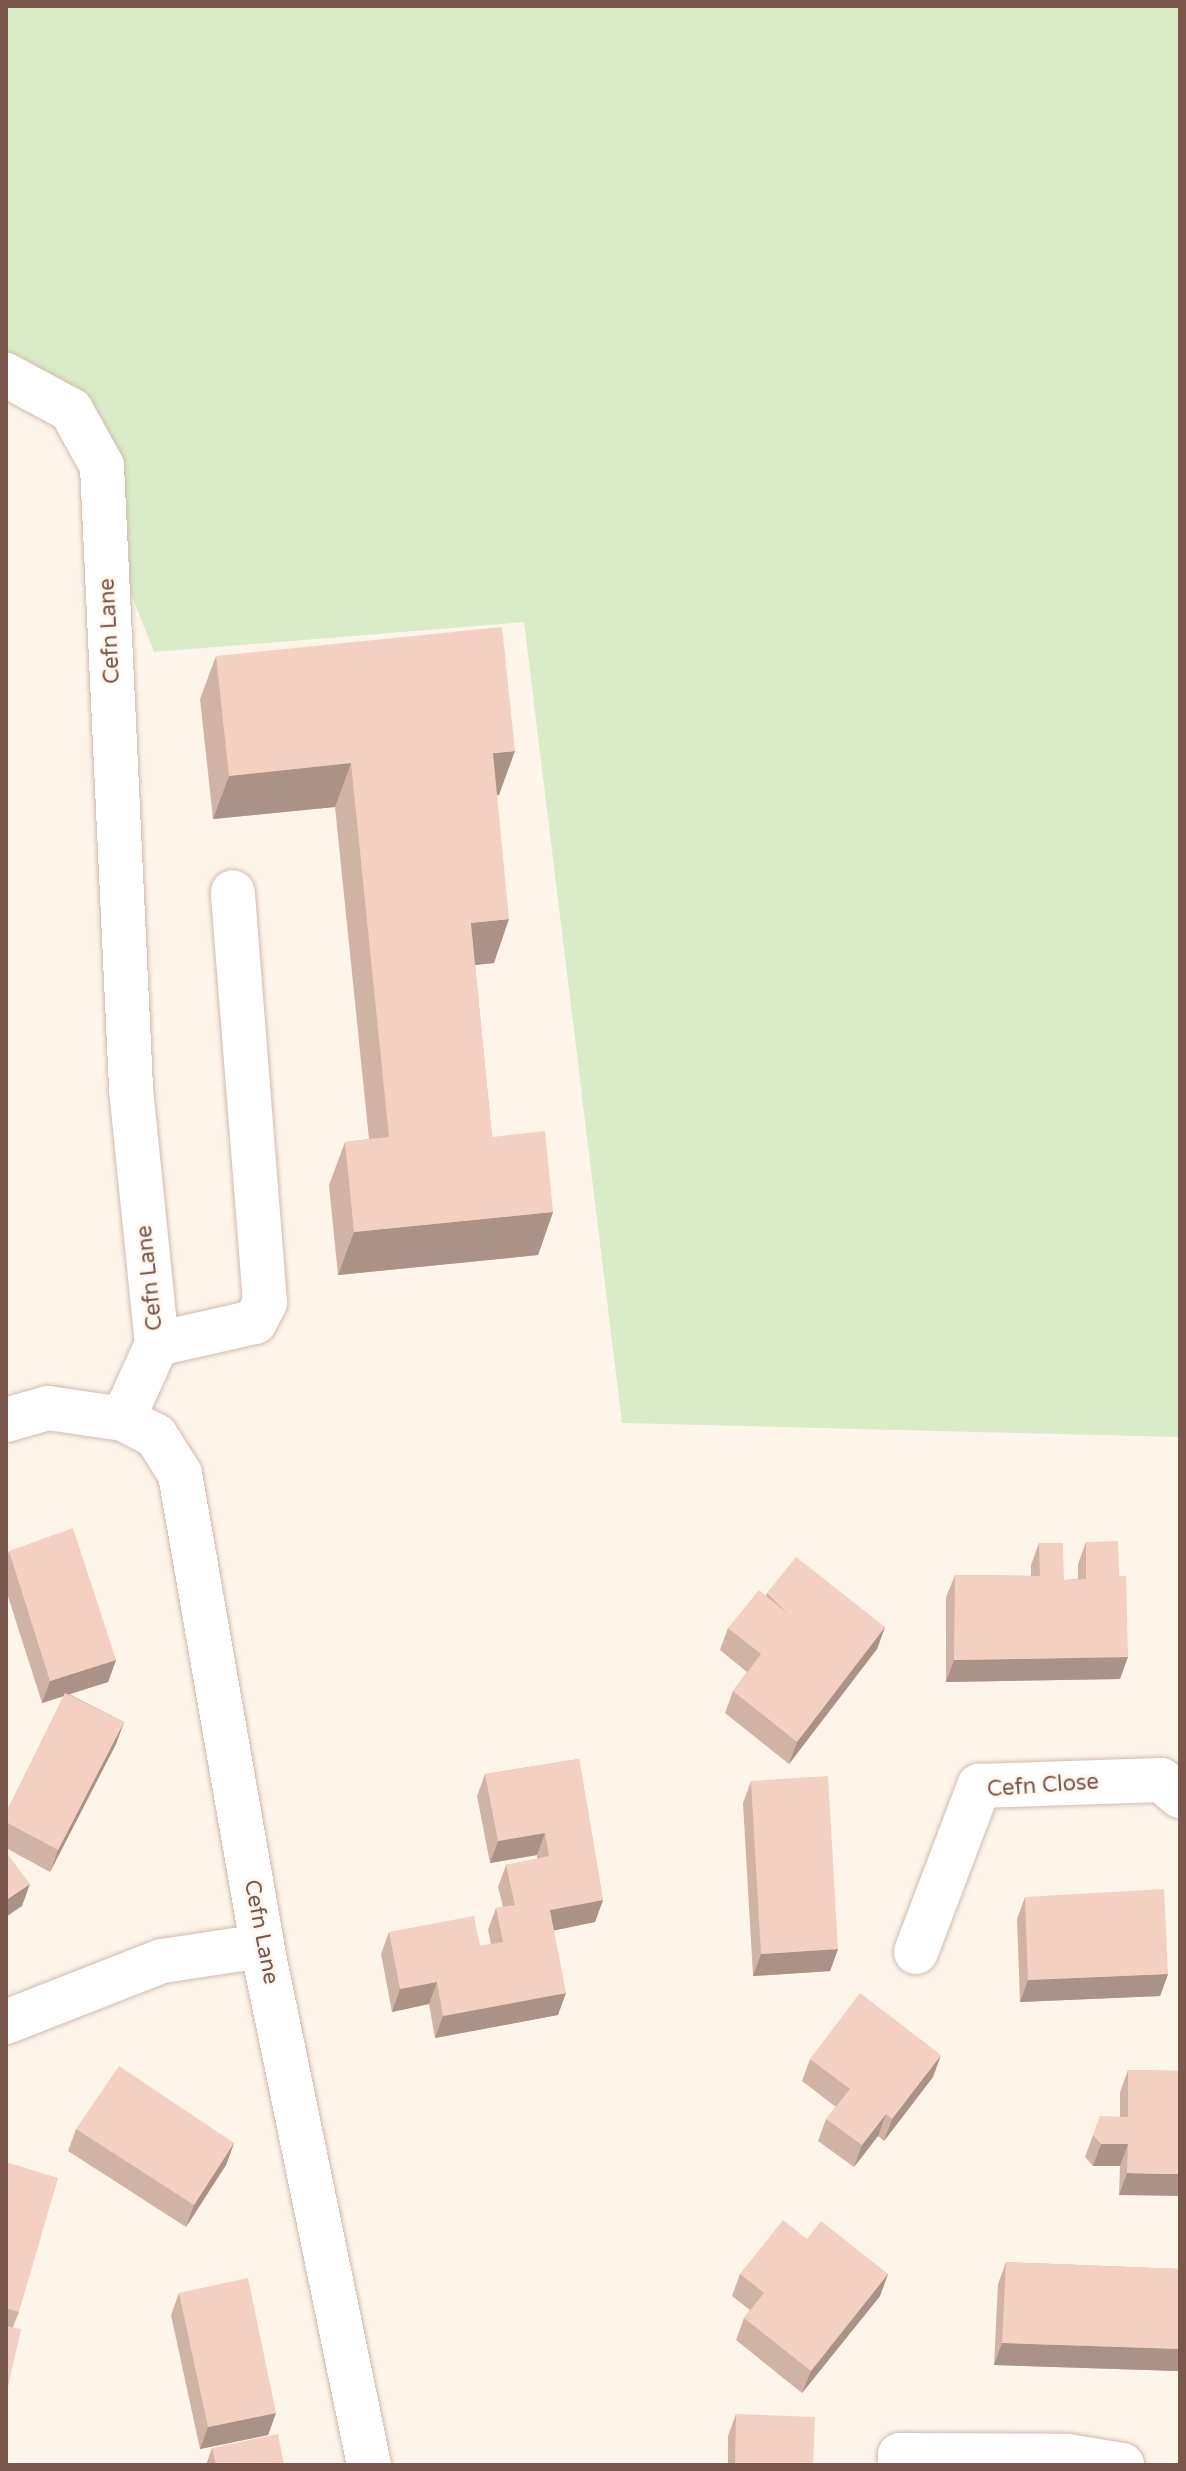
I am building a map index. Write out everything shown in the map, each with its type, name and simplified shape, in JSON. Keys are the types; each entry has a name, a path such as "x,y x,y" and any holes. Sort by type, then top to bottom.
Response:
{"street":[{"name":"Cefn Lane","path":"6,375 71,410 102,466 131,1089 157,1344 123,1419 156,1436 180,1474 262,1946 369,2465"},
{"path":"157,1344 255,1322 265,1302 233,892"},
{"path":"6,1420 48,1408 123,1419"},
{"name":"Cefn Close","path":"916,1952 979,1786 1161,1780 1180,1796"},
{"path":"6,2022 162,1961 262,1946"},
{"path":"900,2465 900,2455 1067,2456 1122,2465"}],"green space":[{"path":"6,6 1180,6 1180,1437 622,1423 524,622 154,652 54,400 6,389"}],"building":[{"path":"502,627 515,751 493,753 509,919 471,923 492,1137 545,1131 553,1212 354,1232 345,1142 389,1137 351,763 229,776 216,656"},
{"path":"73,1528 116,1660 50,1681 9,1551"},
{"path":"1118,1541 1119,1576 1126,1576 1128,1657 954,1660 955,1575 1040,1576 1039,1543 1063,1543 1064,1580 1086,1579 1086,1542"},
{"path":"796,1557 885,1627 797,1742 733,1691 761,1654 728,1628 759,1590 788,1614 767,1593"},
{"path":"65,1693 124,1722 58,1850 6,1822 6,1813"},
{"path":"579,1759 603,1900 550,1910 566,1993 443,2016 437,1982 400,1989 389,1932 474,1916 480,1946 503,1942 496,1908 515,1905 506,1865 549,1856 545,1833 498,1841 485,1774"},
{"path":"828,1776 838,1949 761,1954 751,1781"},
{"path":"6,1852 30,1884 6,1900"},
{"path":"1164,1889 1168,1974 1028,1980 1025,1897"},
{"path":"860,1993 941,2055 892,2119 886,2114 862,2145 826,2119 850,2089 810,2059"},
{"path":"119,2066 234,2143 194,2205 76,2129"},
{"path":"1128,2070 1180,2071 1180,2174 1127,2173 1128,2144 1101,2144 1093,2135 1100,2116 1128,2117"},
{"path":"6,2162 58,2178 19,2312 6,2308"},
{"path":"783,2220 807,2239 821,2221 888,2274 811,2371 744,2318 764,2293 740,2274"},
{"path":"1006,2262 1180,2269 1180,2349 1002,2343"},
{"path":"248,2278 276,2413 208,2427 179,2293"},
{"path":"6,2326 21,2329 6,2396"},
{"path":"736,2414 815,2417 813,2465 735,2465"},
{"path":"278,2434 284,2465 216,2465 212,2448"}]}
